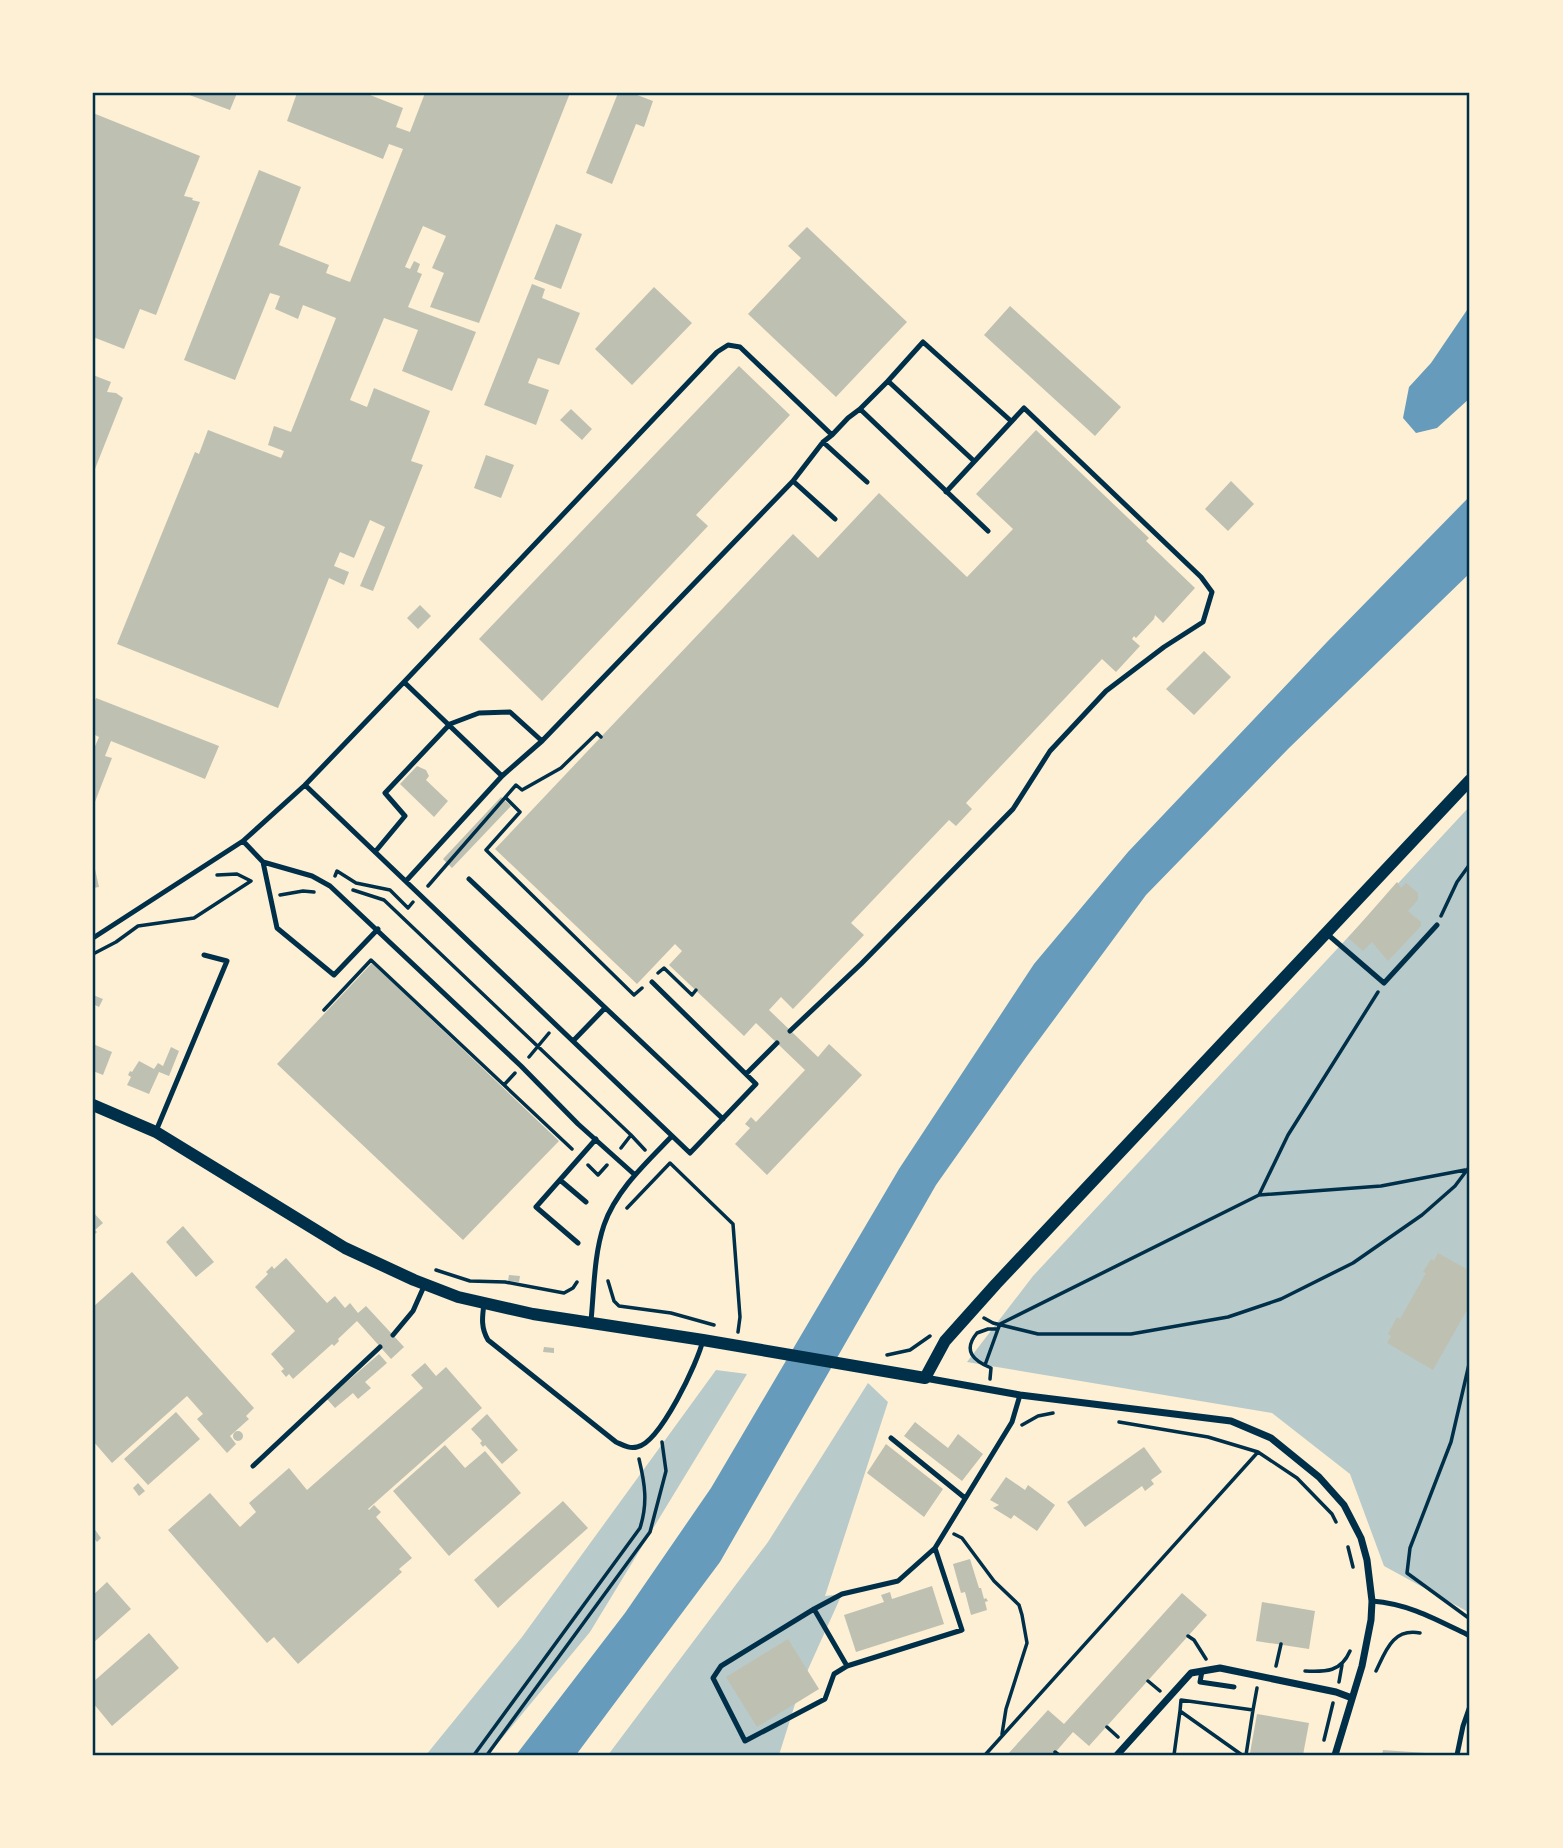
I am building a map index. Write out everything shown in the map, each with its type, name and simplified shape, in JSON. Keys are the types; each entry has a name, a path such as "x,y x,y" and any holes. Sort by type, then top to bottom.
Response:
{"street":[{"path":"925,1378 945,1341 988,1293 1470,780"},
{"path":"93,1105 156,1132 345,1248 425,1284 484,1304 988,1390 1231,1421 1271,1437 1319,1477 1344,1504 1361,1538 1367,1560 1372,1601 1368,1639 1335,1755"},
{"path":"1116,1755 1191,1673 1220,1668 1336,1692 1352,1698"}],"lane":[{"path":"407,881 502,776 542,741 793,481 823,442 888,381 923,342 1011,421"},
{"path":"93,939 243,841 305,785 717,352 728,345 740,347 832,435"},
{"path":"888,381 974,461"},
{"path":"790,1031 861,964 1013,809 1050,751 1106,691 1164,647 1203,622 1212,592 1201,577 1024,408 946,492"},
{"path":"860,409 988,531"},
{"path":"823,442 867,482"},
{"path":"793,481 835,519"},
{"path":"404,682 502,776"},
{"path":"375,852 405,816 385,793 450,724 479,713 510,712 542,741"},
{"path":"305,785 690,1153 756,1084 652,982"},
{"path":"243,841 263,862 312,876 330,886 378,929 578,1125 635,1175"},
{"path":"263,862 277,928 334,975 378,929"},
{"path":"469,879 723,1119"},
{"path":"1326,933 1384,984 1437,925"},
{"path":"156,1132 227,961 204,956"},
{"path":"573,1040 605,1008"},
{"path":"746,1074 777,1043"},
{"path":"591,1322 602,1230 635,1175 672,1136"},
{"path":"578,1243 536,1207 596,1139"},
{"path":"559,1180 586,1202"},
{"path":"393,1335 412,1311 425,1284"},
{"path":"484,1304 483,1332 488,1340 616,1442 626,1447 636,1447 659,1430 695,1367 703,1340"},
{"path":"253,1466 380,1347"},
{"path":"935,1548 962,1630 846,1666 834,1674 825,1699 745,1741 713,1678 721,1666 842,1594 898,1581 935,1548 1012,1422 1020,1395"},
{"path":"891,1438 965,1498"},
{"path":"1372,1601 1401,1605 1470,1636"},
{"path":"814,1609 846,1666"},
{"path":"1202,1671 1200,1682 1234,1687"},
{"path":"1457,1755 1470,1706"}],"path":[{"path":"506,798 520,812 486,850 634,995 664,968 692,995 696,990"},
{"path":"1437,925 1457,882 1470,863"},
{"path":"93,954 138,926 194,918 251,881 230,873 217,875"},
{"path":"324,1010 371,960 598,1175 631,1135"},
{"path":"1259,1195 1288,1135 1384,984"},
{"path":"545,1038 538,1046 664,1169"},
{"path":"624,1212 670,1163 733,1224 740,1317 738,1332"},
{"path":"988,1390 991,1368 976,1362 971,1354 974,1337 984,1330 999,1327 1259,1195 1381,1186 1469,1168"},
{"path":"993,1323 999,1327 1038,1334 1131,1334 1228,1317 1281,1299 1353,1263 1422,1215 1455,1185 1469,1168"},
{"path":"428,1267 480,1283 493,1280 564,1293 573,1289 577,1282"},
{"path":"607,1277 608,1285 619,1306 671,1314 716,1325"},
{"path":"985,1365 999,1327"},
{"path":"727,1329 748,1334"},
{"path":"1470,1360 1451,1442 1410,1548 1407,1573 1470,1619"},
{"path":"1012,1422 1024,1426 1038,1416 1057,1412"},
{"path":"1108,1420 1208,1437 1258,1452 1297,1478 1332,1514 1341,1531"},
{"path":"487,1755 650,1532 666,1471 659,1430"},
{"path":"985,1755 1271,1437"},
{"path":"474,1755 640,1528 646,1506 646,1488 636,1447"},
{"path":"946,1530 962,1538 994,1581 1018,1605 1022,1615 1027,1643 1006,1709 1001,1737"},
{"path":"1346,1540 1356,1575"},
{"path":"1376,1671 1384,1654 1398,1636 1409,1631 1420,1633"},
{"path":"1188,1636 1194,1640 1213,1669"},
{"path":"1280,1644 1276,1666 1286,1668"},
{"path":"1323,1747 1343,1663 1352,1646"},
{"path":"1297,1670 1322,1671 1335,1669 1343,1663"},
{"path":"1180,1711 1244,1755 1260,1675"},
{"path":"1174,1755 1181,1700 1253,1710"}],"shaded area":[{"path":"1470,806 1470,1613 1384,1566 1350,1474 1272,1413 967,1362 1033,1276"},
{"path":"716,1370 747,1374 590,1632 488,1755 426,1755 522,1637"},
{"path":"868,1383 888,1402 825,1596 842,1594 801,1685 779,1755 608,1755 768,1542"}],"water":[{"path":"1467,310 1470,312 1470,398 1437,428 1416,433 1403,418 1409,387 1431,363"},
{"path":"1470,496 1470,573 1289,748 1146,895 936,1185 720,1562 576,1755 516,1755 625,1613 711,1488 899,1169 1034,964 1128,852"}],"building":[{"path":"184,93 237,93 230,110"},
{"path":"297,93 365,93 403,108 396,127 410,132 425,93 570,93 479,323 430,307 444,273 432,268 446,236 423,226 405,267 410,269 414,261 420,264 417,272 422,274 408,307 476,332 452,391 402,371 418,330 384,318 350,400 367,407 374,388 430,411 411,461 423,465 373,591 360,586 385,527 370,520 354,558 340,552 334,566 349,572 344,585 329,578 278,708 117,644 195,452 199,454 208,430 281,458 284,451 268,445 274,426 291,432 336,318 303,305 298,319 275,309 280,296 270,293 235,380 184,360 259,170 301,187 279,245 329,265 326,273 350,282 403,149 389,144 383,159 287,121"},
{"path":"618,93 632,93 653,101 644,127 636,124 612,184 586,173"},
{"path":"93,113 200,156 184,196 200,202 156,315 140,309 124,349 93,337"},
{"path":"556,224 582,234 561,289 534,279"},
{"path":"807,227 907,322 836,397 748,314 801,258 788,246"},
{"path":"532,284 545,289 542,298 580,313 559,365 538,358 528,383 549,390 536,425 484,405"},
{"path":"654,287 692,323 632,385 595,349"},
{"path":"1010,306 1121,407 1095,436 984,335"},
{"path":"739,366 790,415 696,515 708,526 542,701 479,639"},
{"path":"93,375 111,382 107,392 116,393 123,398 93,474"},
{"path":"571,409 592,429 582,440 560,420"},
{"path":"1036,430 1149,538 1146,541 1195,588 1163,623 1155,615 1136,638 1134,636 1132,639 1140,646 1116,672 1102,659 966,803 972,809 956,826 949,820 851,923 864,935 793,1009 781,997 769,1010 818,1057 829,1044 862,1075 767,1175 735,1144 750,1128 745,1124 751,1117 756,1122 805,1070 756,1023 744,1036 669,965 682,951 675,944 637,984 495,849 793,534 818,558 879,493 967,577 1013,529 976,494"},
{"path":"486,455 514,465 501,498 474,488"},
{"path":"1231,481 1254,504 1228,531 1205,509"},
{"path":"420,605 431,616 418,629 407,618"},
{"path":"1204,651 1231,677 1194,715 1166,689"},
{"path":"96,698 219,746 205,779 111,741 105,756 112,758 93,807 93,751 99,737 93,734 93,706"},
{"path":"417,766 426,770 429,776 426,780 448,801 434,817 400,784"},
{"path":"501,797 511,806 452,868 443,859"},
{"path":"95,869 99,887 93,888 93,870"},
{"path":"1397,882 1401,888 1406,883 1418,893 1418,900 1408,911 1421,922 1421,926 1388,961 1372,942 1363,951 1348,938"},
{"path":"372,963 559,1141 463,1240 277,1064"},
{"path":"93,995 103,999 99,1007 93,1004"},
{"path":"93,1044 112,1052 103,1075 93,1071"},
{"path":"171,1047 179,1051 169,1076 159,1072 149,1094 127,1085 131,1077 128,1075 130,1071 132,1072 139,1061 154,1069 158,1063 163,1066"},
{"path":"93,1212 103,1223 93,1236"},
{"path":"183,1226 214,1262 196,1277 166,1242"},
{"path":"1438,1253 1470,1271 1470,1312 1467,1310 1433,1370 1387,1343 1391,1336 1388,1334 1397,1317 1400,1319 1426,1273 1423,1272"},
{"path":"286,1258 327,1303 335,1296 345,1308 350,1303 358,1313 366,1306 404,1347 391,1359 357,1321 334,1346 332,1344 293,1379 289,1374 286,1377 281,1371 284,1369 271,1354 295,1331 255,1287 272,1266 274,1269"},
{"path":"132,1272 254,1408 246,1416 249,1419 230,1436 236,1444 227,1453 197,1419 203,1414 187,1396 112,1463 93,1441 93,1307"},
{"path":"509,1275 520,1276 519,1282 508,1281"},
{"path":"544,1347 554,1348 554,1353 543,1352"},
{"path":"379,1354 387,1363 365,1382 371,1388 358,1399 353,1393 335,1408 327,1399"},
{"path":"425,1363 436,1376 446,1367 482,1408 368,1509 374,1505 381,1512 376,1517 412,1558 399,1569 402,1572 298,1664 274,1637 267,1643 168,1530 210,1493 240,1527 256,1512 249,1503 289,1468 307,1490 423,1388 411,1375"},
{"path":"176,1412 200,1439 148,1485 124,1459"},
{"path":"487,1414 518,1450 502,1464 485,1445 483,1447 480,1443 482,1441 471,1429"},
{"path":"915,1422 948,1448 958,1434 983,1454 962,1481 904,1436"},
{"path":"238,1431 243,1436 238,1441 233,1436"},
{"path":"886,1444 943,1489 924,1517 867,1473"},
{"path":"445,1445 465,1468 485,1451 521,1493 449,1556 393,1491"},
{"path":"1144,1447 1162,1472 1151,1480 1154,1484 1145,1491 1142,1486 1085,1527 1067,1502"},
{"path":"1006,1477 1025,1490 1028,1485 1055,1505 1037,1531 1014,1515 1011,1519 993,1508 999,1505 990,1500"},
{"path":"138,1483 145,1491 139,1496 133,1488"},
{"path":"563,1501 588,1528 498,1608 474,1580"},
{"path":"93,1527 101,1538 97,1542 93,1537"},
{"path":"970,1559 979,1588 984,1599 988,1601 985,1602 987,1610 971,1615 965,1592 961,1593 953,1564"},
{"path":"107,1582 131,1609 93,1643 93,1595"},
{"path":"932,1586 944,1624 856,1652 844,1615 884,1602 881,1595 890,1592 892,1599"},
{"path":"1182,1593 1207,1615 1089,1746 1073,1732 1053,1755 1007,1755 1048,1710 1064,1724"},
{"path":"1262,1602 1315,1611 1309,1649 1256,1641"},
{"path":"149,1633 179,1668 112,1726 93,1703 93,1682"},
{"path":"788,1639 819,1689 757,1727 726,1677"},
{"path":"1257,1714 1309,1723 1303,1755 1250,1753"},
{"path":"1383,1750 1426,1753 1426,1755 1382,1755"}]}
